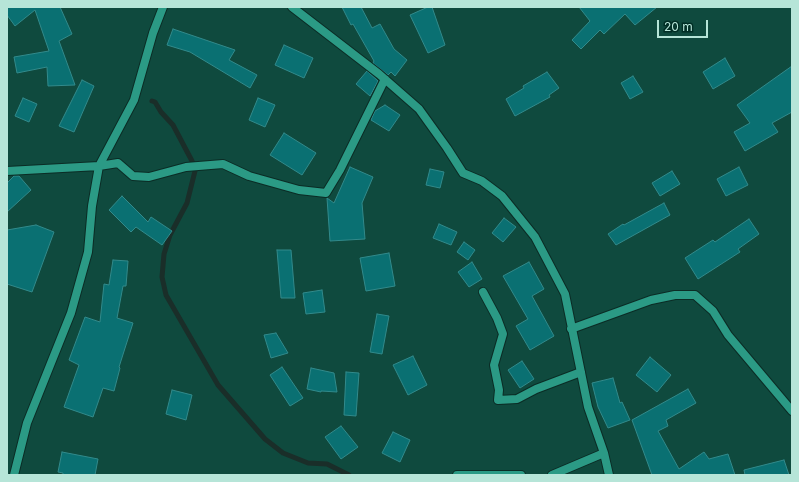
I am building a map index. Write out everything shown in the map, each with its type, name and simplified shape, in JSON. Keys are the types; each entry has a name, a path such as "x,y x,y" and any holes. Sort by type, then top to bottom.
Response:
{"street":[{"path":"14,475 27,423 71,313 86,260 92,206 100,166 134,100 153,33 163,7"},
{"path":"292,7 385,79 418,109 447,148 463,173 482,181 502,196 535,237 565,294 588,407 604,453 609,475"},
{"path":"7,171 100,166 118,163 133,176 149,177 186,167 224,164 249,176 292,188 326,193 340,170 385,79"},
{"path":"483,292 497,318 503,334 494,366 499,390 498,400 517,399 536,389 581,372"},
{"path":"571,329 651,300 674,295 695,295 713,311 728,335 792,411"},
{"path":"552,475 604,453"},
{"path":"457,475 521,475"}],"building":[{"path":"7,7 60,7 72,34 59,41 75,85 48,86 47,67 17,73 14,57 49,51 35,10 15,26 7,15"},
{"path":"342,7 361,7 372,28 380,24 394,49 407,60 395,76 391,72 388,75 373,63 374,61 353,24 351,25"},
{"path":"428,7 432,7 445,45 428,53 410,15"},
{"path":"579,7 657,7 635,25 625,14 604,34 600,30 581,49 572,40 590,21"},
{"path":"173,29 235,50 229,60 257,75 250,88 190,52 167,45"},
{"path":"284,45 313,58 304,78 275,65"},
{"path":"725,58 735,76 713,89 703,72"},
{"path":"792,66 792,112 772,123 778,132 745,151 734,132 750,123 737,105"},
{"path":"367,71 378,81 370,96 356,84"},
{"path":"547,72 559,88 549,95 550,97 515,116 506,99 524,88 523,86"},
{"path":"633,76 643,92 630,99 621,83"},
{"path":"82,80 94,86 74,132 59,126"},
{"path":"23,98 37,104 29,122 15,116"},
{"path":"258,98 275,105 265,127 249,120"},
{"path":"385,105 400,115 389,131 371,120 375,111"},
{"path":"284,133 316,153 302,175 270,155"},
{"path":"350,167 373,177 362,203 365,239 330,241 327,198 334,203"},
{"path":"739,167 748,185 726,196 717,179"},
{"path":"430,169 444,172 440,188 426,185"},
{"path":"672,171 680,184 660,196 652,183"},
{"path":"14,176 19,176 31,190 7,212 7,183"},
{"path":"122,196 148,222 151,217 172,231 162,245 136,227 131,232 109,210"},
{"path":"664,203 670,215 616,245 608,234 623,224 624,225"},
{"path":"504,218 516,227 503,242 492,233"},
{"path":"749,219 759,234 738,249 740,252 698,279 685,258 713,240 715,242"},
{"path":"439,224 457,232 451,245 433,238"},
{"path":"36,225 54,232 32,292 7,284 7,230"},
{"path":"464,242 475,250 468,260 457,252"},
{"path":"277,250 291,250 295,298 281,298"},
{"path":"389,253 395,286 366,291 360,258"},
{"path":"113,260 128,261 126,286 123,286 117,318 133,323 119,367 114,391 103,388 93,417 64,407 79,365 69,360 85,317 100,322 104,284 109,285"},
{"path":"472,262 482,279 469,287 458,272"},
{"path":"529,262 544,289 532,296 554,336 530,350 516,326 528,319 503,276"},
{"path":"322,290 325,312 306,314 303,293"},
{"path":"377,314 389,316 382,354 370,352"},
{"path":"276,333 288,353 271,358 264,335"},
{"path":"413,356 427,385 408,395 393,365"},
{"path":"650,357 671,375 657,392 636,375"},
{"path":"522,361 534,379 520,388 508,370"},
{"path":"282,367 303,398 290,406 270,375"},
{"path":"311,368 334,373 337,392 321,392 307,389"},
{"path":"346,372 359,373 356,416 344,415"},
{"path":"613,378 620,403 622,402 630,420 608,428 598,407 592,383"},
{"path":"688,389 696,403 666,420 668,426 658,431 679,469 704,452 709,459 728,454 735,475 652,475 632,420"},
{"path":"172,390 192,395 186,420 166,414"},
{"path":"341,426 358,447 341,459 325,437"},
{"path":"393,432 410,440 400,462 382,453"},
{"path":"62,452 98,459 95,475 63,475 63,473 58,472"},
{"path":"784,460 789,475 745,475 744,470"}],"waterway":[{"path":"152,101 155,102 161,112 173,125 192,161 195,171 187,203 170,235 164,254 162,277 166,295 218,385 265,439 283,453 308,463 327,464 349,475"}]}
